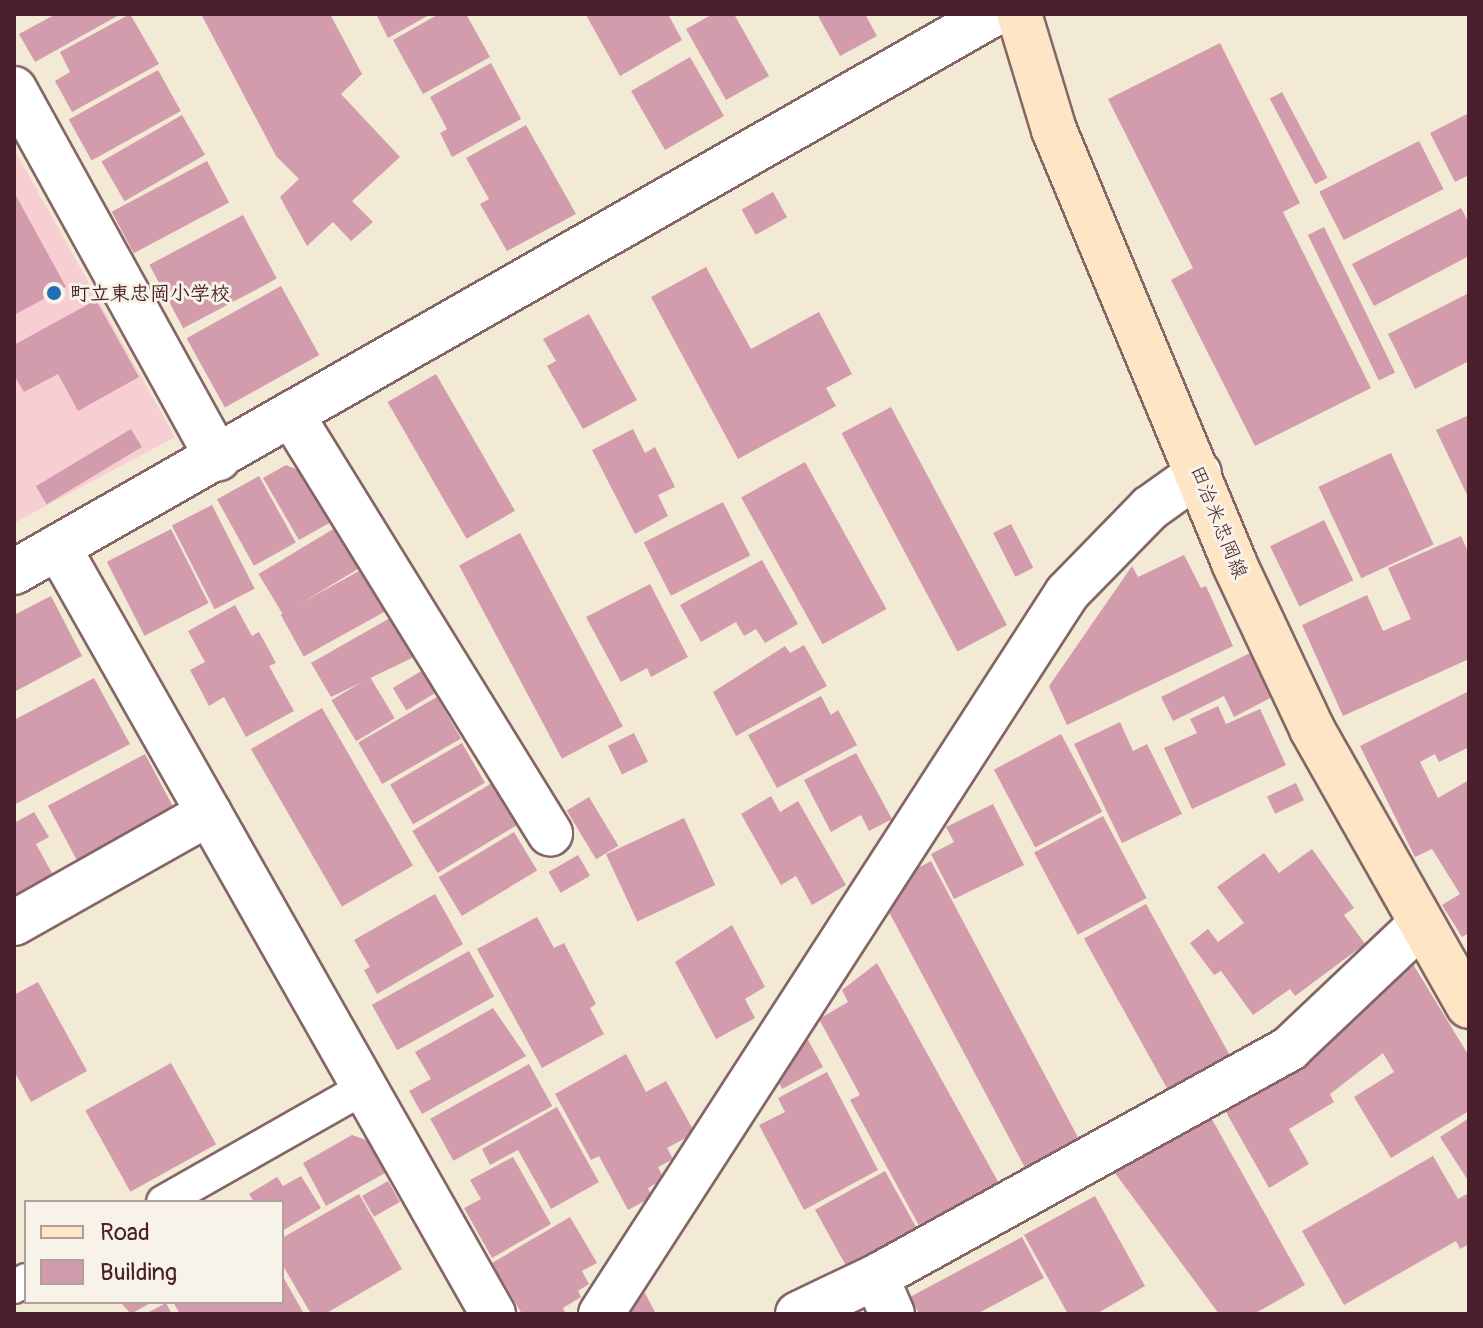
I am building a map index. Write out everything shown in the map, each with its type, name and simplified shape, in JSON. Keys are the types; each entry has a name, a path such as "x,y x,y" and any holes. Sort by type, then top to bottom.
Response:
{"main road":[{"name":"田治米忠岡線","path":"1019,14 1054,130 1234,563 1312,729 1419,926 1461,978"}],"street":[{"path":"14,572 993,14"},
{"path":"14,89 218,458"},
{"path":"291,414 550,834"},
{"path":"601,1314 1067,593 1150,508 1199,473"},
{"path":"58,547 493,1314"},
{"path":"14,923 209,813"},
{"path":"798,1314 884,1296 1290,1048 1419,926"}],"lane":[{"path":"167,1200 364,1088"}],"shaded area":[{"name":"町立東忠岡小学校","path":"14,149 175,437 14,523"}],"building":[{"path":"56,14 121,14 35,62 19,34"},
{"path":"130,14 159,64 72,112 55,81 70,72 60,52"},
{"path":"201,14 330,14 362,74 341,94 400,157 352,201 373,222 351,241 333,222 307,246 280,197 299,179 276,156"},
{"path":"376,14 431,14 388,38"},
{"path":"439,14 466,14 490,57 423,94 393,40"},
{"path":"668,14 682,40 620,76 586,15"},
{"path":"713,14 734,14 769,76 726,100 686,29"},
{"path":"817,14 865,14 877,36 840,56"},
{"path":"1220,43 1300,203 1283,212 1371,388 1255,446 1171,280 1193,268 1108,99"},
{"path":"690,57 724,116 665,150 631,91"},
{"path":"491,63 521,119 452,157 440,133 447,129 430,97"},
{"path":"158,70 181,111 92,161 69,119"},
{"path":"1282,92 1328,178 1315,184 1270,99"},
{"path":"1469,113 1469,175 1455,182 1430,133"},
{"path":"182,115 205,155 124,201 101,162"},
{"path":"526,125 576,214 507,251 480,204 489,199 466,158"},
{"path":"1419,141 1444,189 1344,240 1319,192"},
{"path":"207,161 229,202 134,253 112,212"},
{"path":"14,192 66,287 14,315"},
{"path":"773,192 787,217 756,235 742,209"},
{"path":"1461,208 1469,223 1469,256 1374,306 1352,264"},
{"path":"243,215 277,279 183,328 149,265"},
{"path":"1324,227 1395,373 1379,380 1308,235"},
{"path":"706,267 751,349 819,312 852,374 826,388 836,406 738,459 651,297"},
{"path":"281,286 319,355 225,407 187,338"},
{"path":"1469,293 1469,361 1415,389 1388,334"},
{"path":"96,300 139,377 78,411 58,374 24,392 14,375 14,345"},
{"path":"589,314 637,400 583,429 547,366 556,361 543,339"},
{"path":"436,374 515,511 467,539 388,402"},
{"path":"891,407 1007,625 958,651 842,433"},
{"path":"1469,415 1469,499 1436,430"},
{"path":"131,429 142,447 47,504 36,486"},
{"path":"633,429 645,453 655,447 675,487 658,495 668,516 635,534 592,450"},
{"path":"1391,453 1434,545 1361,578 1318,487"},
{"path":"805,462 886,609 823,644 741,497"},
{"path":"286,465 317,478 340,517 299,540 263,478"},
{"path":"259,476 296,542 254,566 217,499"},
{"path":"723,502 750,555 671,596 644,542"},
{"path":"212,505 255,589 215,609 172,525"},
{"path":"1324,520 1353,580 1299,607 1270,546"},
{"path":"1011,524 1033,568 1015,577 993,533"},
{"path":"340,525 364,565 283,614 259,574"},
{"path":"171,529 209,603 145,636 107,562"},
{"path":"520,533 623,726 562,759 459,565"},
{"path":"1461,536 1469,554 1469,659 1343,716 1302,625 1367,595 1383,631 1411,619 1388,568"},
{"path":"1184,555 1201,588 1206,586 1233,646 1067,725 1049,686 1132,566 1138,577"},
{"path":"762,560 798,624 765,643 756,629 744,636 736,622 701,642 680,605"},
{"path":"368,566 391,608 304,656 281,614"},
{"path":"650,584 688,657 651,677 647,668 621,682 586,617"},
{"path":"51,596 82,656 14,692 14,615"},
{"path":"235,605 252,636 259,632 276,663 269,666 294,711 246,737 224,697 209,706 190,670 205,662 188,631"},
{"path":"390,618 414,657 331,697 311,663"},
{"path":"804,645 827,686 736,736 713,692 785,646 790,653"},
{"path":"1250,653 1272,697 1234,717 1224,696 1173,721 1161,697"},
{"path":"428,667 441,689 406,710 393,688"},
{"path":"370,677 395,718 356,741 331,700"},
{"path":"94,678 130,744 14,805 14,720"},
{"path":"1469,691 1469,747 1439,762 1435,754 1420,762 1438,798 1469,780 1469,933 1462,937 1442,905 1460,894 1432,849 1415,857 1360,746"},
{"path":"821,696 831,715 838,710 857,745 777,788 748,735"},
{"path":"437,697 461,739 382,784 358,742"},
{"path":"1218,706 1226,724 1260,709 1286,765 1192,809 1164,748 1197,733 1190,719"},
{"path":"322,708 413,866 342,907 251,749"},
{"path":"1120,722 1133,751 1147,744 1182,814 1122,843 1074,744"},
{"path":"634,733 648,762 622,774 608,746"},
{"path":"1061,734 1102,812 1035,847 994,770"},
{"path":"462,743 485,783 413,824 390,785"},
{"path":"856,753 892,819 869,831 861,815 831,832 804,780"},
{"path":"145,754 178,816 81,867 48,806"},
{"path":"492,783 517,825 438,873 412,831"},
{"path":"1296,783 1304,800 1275,814 1267,797"},
{"path":"771,796 780,812 798,801 846,885 812,905 796,876 781,885 741,814"},
{"path":"589,797 618,846 596,859 567,810"},
{"path":"993,804 1024,865 954,899 931,854 954,842 946,827"},
{"path":"34,812 49,837 36,844 58,884 14,908 14,823"},
{"path":"1103,816 1147,898 1078,935 1034,853"},
{"path":"684,818 715,885 637,921 606,854"},
{"path":"514,832 537,871 462,916 439,877"},
{"path":"1312,849 1354,908 1344,915 1365,944 1295,996 1290,989 1253,1015 1221,971 1214,975 1190,943 1208,929 1218,942 1244,923 1217,887 1264,853 1279,873"},
{"path":"578,855 590,876 561,893 549,872"},
{"path":"931,861 1080,1142 1026,1170 877,890"},
{"path":"435,894 463,944 377,994 364,970 370,967 354,940"},
{"path":"1146,904 1232,1060 1170,1094 1084,938"},
{"path":"537,917 554,948 564,943 596,1004 590,1008 604,1034 542,1068 477,949"},
{"path":"732,925 765,987 745,999 755,1018 716,1039 675,962"},
{"path":"469,951 494,996 397,1050 372,1005"},
{"path":"1411,961 1469,1056 1469,1111 1391,1158 1354,1097 1394,1072 1383,1053 1330,1094 1334,1102 1289,1129 1309,1164 1269,1188 1222,1105"},
{"path":"877,963 1001,1187 922,1231 850,1100 860,1095 819,1019 848,1002 842,990"},
{"path":"38,982 87,1071 31,1102 14,1071 14,995"},
{"path":"493,1008 526,1056 422,1114 409,1091 431,1079 415,1052"},
{"path":"807,1038 823,1067 782,1089 778,1081"},
{"path":"626,1054 646,1092 666,1081 695,1133 667,1148 673,1159 658,1167 664,1179 648,1188 652,1197 628,1210 599,1156 591,1160 555,1094"},
{"path":"171,1063 216,1144 130,1192 85,1111"},
{"path":"529,1064 552,1106 453,1161 430,1119"},
{"path":"827,1072 878,1170 804,1210 759,1125 785,1112 778,1098"},
{"path":"557,1107 599,1182 551,1209 518,1150 490,1165 482,1149"},
{"path":"1209,1114 1305,1285 1254,1314 1219,1314 1112,1169"},
{"path":"1469,1118 1469,1182 1440,1137"},
{"path":"352,1135 380,1145 394,1168 326,1206 303,1163"},
{"path":"1433,1156 1458,1199 1469,1193 1469,1244 1460,1249 1456,1241 1344,1305 1302,1231"},
{"path":"513,1157 551,1224 492,1258 464,1208 481,1199 470,1180"},
{"path":"885,1171 917,1228 847,1267 815,1210"},
{"path":"301,1176 321,1208 284,1230 284,1200 253,1200 249,1194 277,1177 283,1186"},
{"path":"388,1181 400,1202 374,1217 362,1196"},
{"path":"359,1194 402,1269 325,1314 311,1314 284,1267 284,1237"},
{"path":"1095,1196 1145,1286 1096,1314 1068,1314 1024,1235"},
{"path":"570,1217 597,1263 582,1271 589,1284 578,1291 581,1297 563,1308 566,1314 522,1314 492,1263"},
{"path":"1022,1237 1044,1278 977,1314 919,1314 910,1297"},
{"path":"284,1279 304,1314 180,1314 174,1304 284,1304"},
{"path":"645,1293 656,1314 622,1314 631,1300"},
{"path":"122,1304 148,1304 131,1314"},
{"path":"167,1304 172,1314 145,1314"}],"place":[{"name":"町立東忠岡小学校","path":"54,293"}]}
